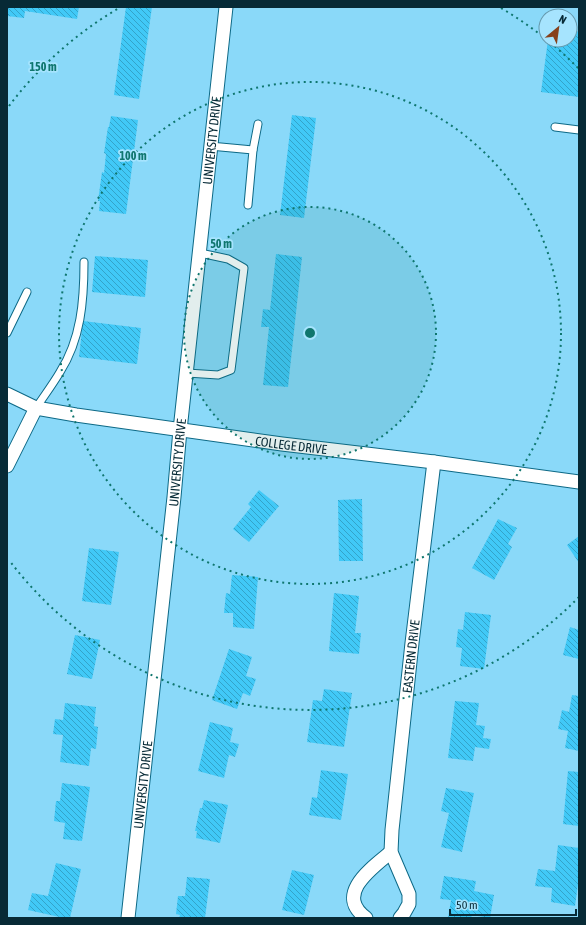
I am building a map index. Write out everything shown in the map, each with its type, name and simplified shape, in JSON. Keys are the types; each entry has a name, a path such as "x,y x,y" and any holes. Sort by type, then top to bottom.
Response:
{"street":[{"name":"UNIVERSITY DRIVE","path":"128,918 226,7"},
{"name":"COLLEGE DRIVE","path":"7,394 36,408 76,415 282,444 434,462 579,482"},
{"path":"7,466 36,408"},
{"name":"EASTERN DRIVE","path":"400,918 409,904 409,894 391,852 401,735 434,462"},
{"path":"366,918 360,913 356,906 354,894 361,878 391,852"}],"lane":[{"path":"248,205 253,150 258,124"},
{"path":"555,126 579,130"},
{"path":"210,146 253,150"},
{"path":"186,373 218,375 231,370 244,268 228,259 200,253"},
{"path":"36,408 61,371 73,345 80,322 84,293 84,262"},
{"path":"7,333 27,292"}],"building":[{"path":"7,7 79,7 77,19 25,11 24,18 7,16"},
{"path":"126,7 152,7 139,99 114,95"},
{"path":"579,32 579,97 541,92 547,48 578,48"},
{"path":"292,115 316,118 304,218 280,215"},
{"path":"111,116 138,120 126,214 99,211 100,201 98,201 102,172 104,173 106,154 104,153"},
{"path":"276,254 302,257 288,387 263,385 269,327 261,327 263,309 270,310"},
{"path":"95,256 148,260 145,297 92,292"},
{"path":"83,321 141,328 137,364 79,357"},
{"path":"259,490 279,506 249,542 233,529 251,507 248,504"},
{"path":"362,499 363,561 339,561 338,500"},
{"path":"498,519 517,528 508,544 512,547 494,580 472,568"},
{"path":"579,536 579,563 567,545"},
{"path":"89,548 119,552 111,605 82,601"},
{"path":"232,575 258,577 254,629 233,627 233,613 224,613 226,593 230,594"},
{"path":"334,593 359,596 355,633 361,633 359,654 329,651"},
{"path":"465,612 491,615 484,669 460,666 462,648 456,647 458,629 463,630"},
{"path":"570,627 579,630 579,659 563,655"},
{"path":"75,635 100,640 92,679 67,674"},
{"path":"229,649 252,657 246,676 256,679 250,696 243,693 237,709 212,700"},
{"path":"324,689 352,693 344,747 307,742 313,700 322,701"},
{"path":"572,695 579,696 579,751 565,748 568,731 558,729 562,710 569,712"},
{"path":"455,701 479,703 476,725 485,726 483,738 491,739 489,749 475,747 473,761 448,758"},
{"path":"65,703 96,707 94,726 98,727 96,749 91,748 89,766 60,762 63,735 53,734 55,719 63,720"},
{"path":"210,722 233,728 230,742 239,744 235,757 229,755 224,778 198,771"},
{"path":"321,770 348,774 341,820 309,815 312,797 317,798"},
{"path":"568,771 579,772 579,826 563,824"},
{"path":"62,783 90,787 82,841 63,839 65,823 54,821 56,801 60,801"},
{"path":"446,788 474,793 462,852 441,847 449,813 441,811"},
{"path":"204,800 228,805 220,843 196,838 197,831 195,831 200,808 202,808"},
{"path":"558,845 579,848 579,877 575,906 551,902 552,888 535,886 538,869 555,871"},
{"path":"56,863 81,869 70,918 28,910 32,893 48,896"},
{"path":"292,870 314,875 304,915 282,910"},
{"path":"444,876 476,881 474,891 494,895 490,918 472,915 471,918 448,918 451,900 440,899"},
{"path":"187,877 210,879 205,918 179,918 180,915 176,914 178,896 185,896"}]}
